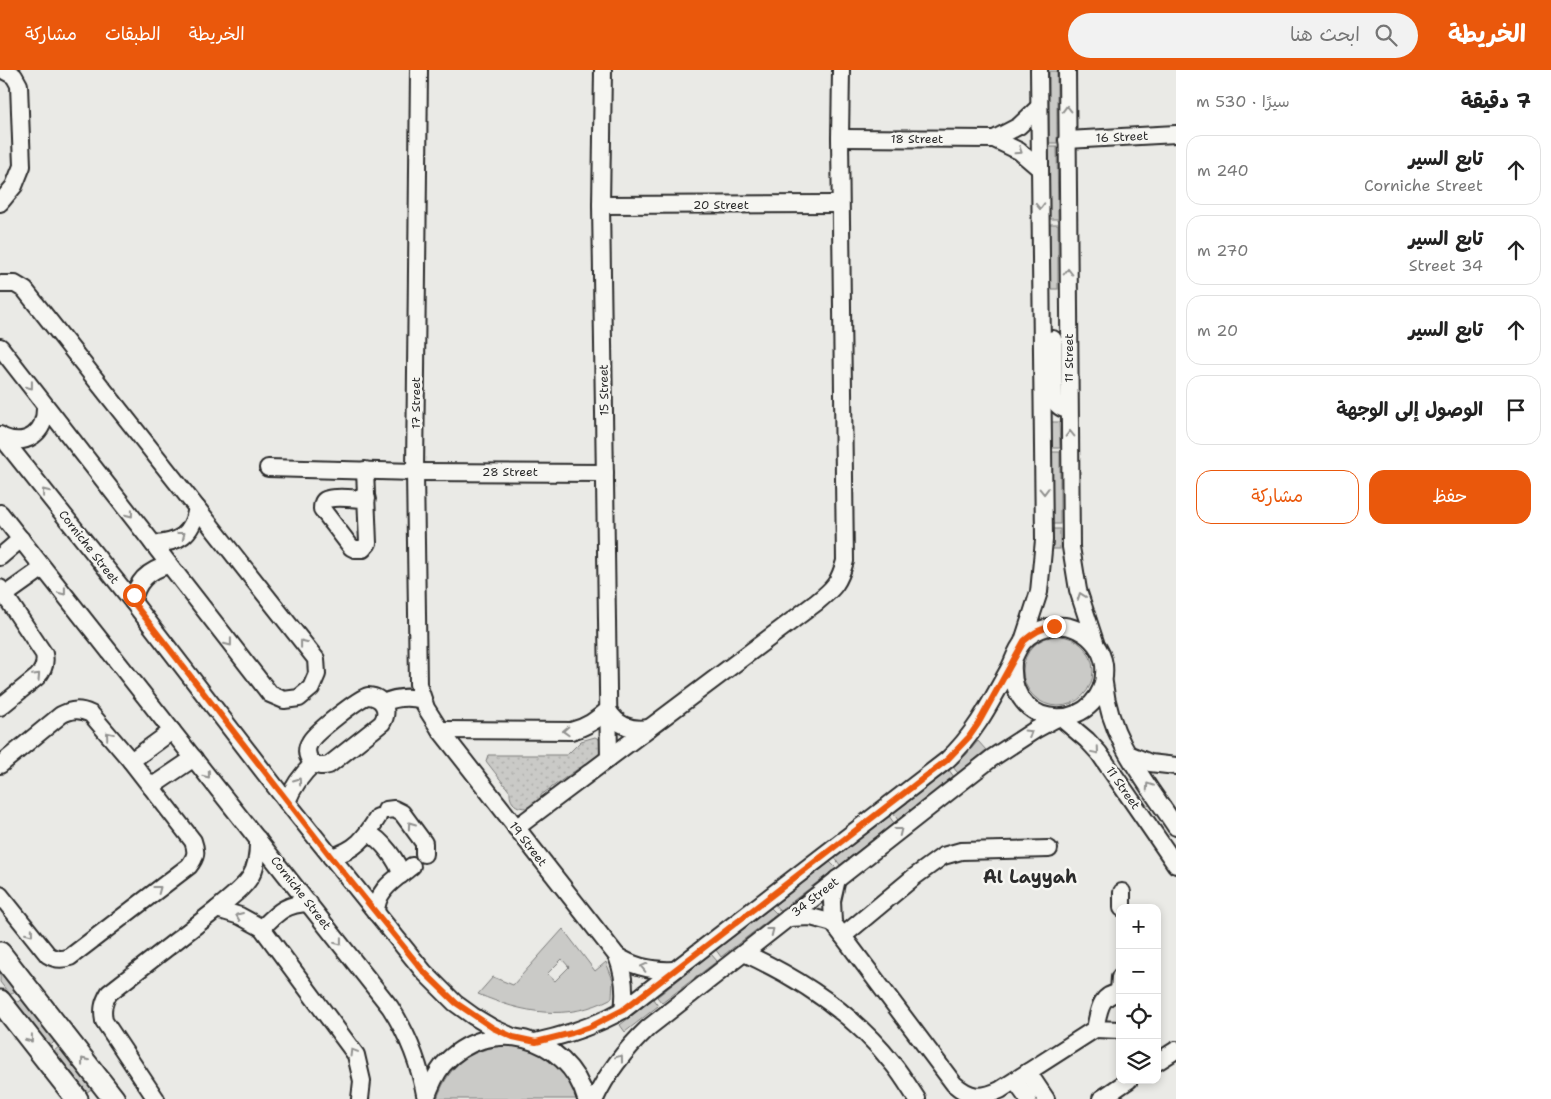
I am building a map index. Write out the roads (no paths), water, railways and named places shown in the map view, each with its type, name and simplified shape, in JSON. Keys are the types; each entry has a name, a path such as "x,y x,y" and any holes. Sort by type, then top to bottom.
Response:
{"main road":[{"path":"0,953 114,1099"},
{"path":"0,1001 77,1099"}],"street":[{"path":"0,203 14,186 22,166 19,85 14,76 3,70"},
{"name":"17 Street","path":"419,70 415,472 418,684 423,700 440,730"},
{"name":"15 Street","path":"603,70 601,205 609,758"},
{"path":"516,828 817,602 833,588 840,576 844,561 840,70"},
{"path":"1024,641 1039,592 1043,557 1039,70"},
{"name":"11 Street","path":"1066,70 1072,561 1078,590 1094,642"},
{"name":"18 Street","path":"994,139 1019,126 1039,107"},
{"name":"16 Street","path":"1067,140 1176,134"},
{"name":"18 Street","path":"840,138 994,139 1019,151 1040,169"},
{"name":"20 Street","path":"601,205 840,204"},
{"path":"0,284 15,284 25,290 316,659 318,674 311,688 299,698 284,700 270,694 0,348"},
{"path":"1041,302 1049,313 1053,326 1054,399 1058,406 1069,409"},
{"path":"1,436 18,441 34,435 44,422 45,406"},
{"name":"Corniche Street","path":"1,436 133,602 287,802 424,972 439,988 473,1016 513,1037"},
{"name":"28 Street","path":"268,468 415,472 605,473"},
{"path":"365,470 367,499"},
{"path":"153,544 174,541 183,536 195,519 197,508"},
{"name":"Corniche Street","path":"0,513 390,1007 401,1024 417,1060 426,1099"},
{"path":"0,557 21,539"},
{"path":"133,602 136,589 144,577 160,567 169,565"},
{"path":"0,707 42,672 45,660 44,654 3,592 43,568"},
{"path":"536,1042 590,1027 623,1010 947,760 964,743 978,724 1013,663 1017,651 1032,634 1042,628 1065,626 1076,629 1086,635 1094,642 1104,662 1104,683 1092,703 1077,713 1059,718 1046,716 1035,712 1019,696 1014,686 1013,663"},
{"name":"11 Street","path":"1104,683 1108,712 1119,740 1176,826"},
{"path":"374,696 383,702 386,713 382,723 333,762 324,766 314,764 307,750 311,740 363,697 374,696"},
{"path":"383,702 398,698 423,700"},
{"path":"0,765 68,711 76,710 91,714 151,787 193,842 196,850 194,859 189,866 70,957 59,959 48,955 0,895"},
{"path":"440,730 571,731 584,728 608,710 617,722 624,726 640,730 648,728"},
{"name":"11 Street","path":"1059,718 1087,740 1099,753 1176,865"},
{"name":"34 Street","path":"595,1099 613,1067 635,1040 648,1028 992,758 1035,730 1059,718"},
{"name":"19 Street","path":"440,730 617,956 624,977 625,999 623,1010"},
{"path":"131,762 172,731"},
{"path":"1126,753 1150,763 1176,766"},
{"path":"151,787 194,758"},
{"path":"287,802 300,777 314,764"},
{"path":"331,857 350,850 362,841 382,814 394,809 402,813 424,843 424,854"},
{"path":"1176,816 1176,826"},
{"path":"368,833 380,841 397,863 406,871 382,891 377,901 376,912"},
{"path":"156,1099 104,1021 102,1012 104,1002 108,993 248,882 258,862 258,839"},
{"path":"838,930 944,856 961,851 1049,849"},
{"path":"838,879 832,901 838,930 954,1084 964,1093 976,1096 988,1095 1022,1076 1095,1029 1116,1030"},
{"path":"262,928 281,910 289,906 309,903"},
{"path":"216,909 240,916 262,928 356,1055 362,1081 360,1099"},
{"path":"788,918 812,917 838,930"},
{"path":"744,953 792,977 836,1007 857,1025 894,1064 917,1099"},
{"name":"19 Street","path":"617,956 640,967 674,970"},
{"path":"1095,1029 1101,1003 1109,996 1116,993"},
{"path":"426,1099 432,1081 444,1065 458,1052 475,1043 494,1037 513,1037 536,1042 550,1048 573,1070 581,1083 586,1099"},
{"path":"1161,1059 1176,1050"},
{"path":"1022,1076 1028,1099"},
{"path":"1022,1076 1046,1099"},
{"path":"1101,1099 1123,1084"}],"district":[{"name":"Al Layyah","path":"1030,877"}]}
